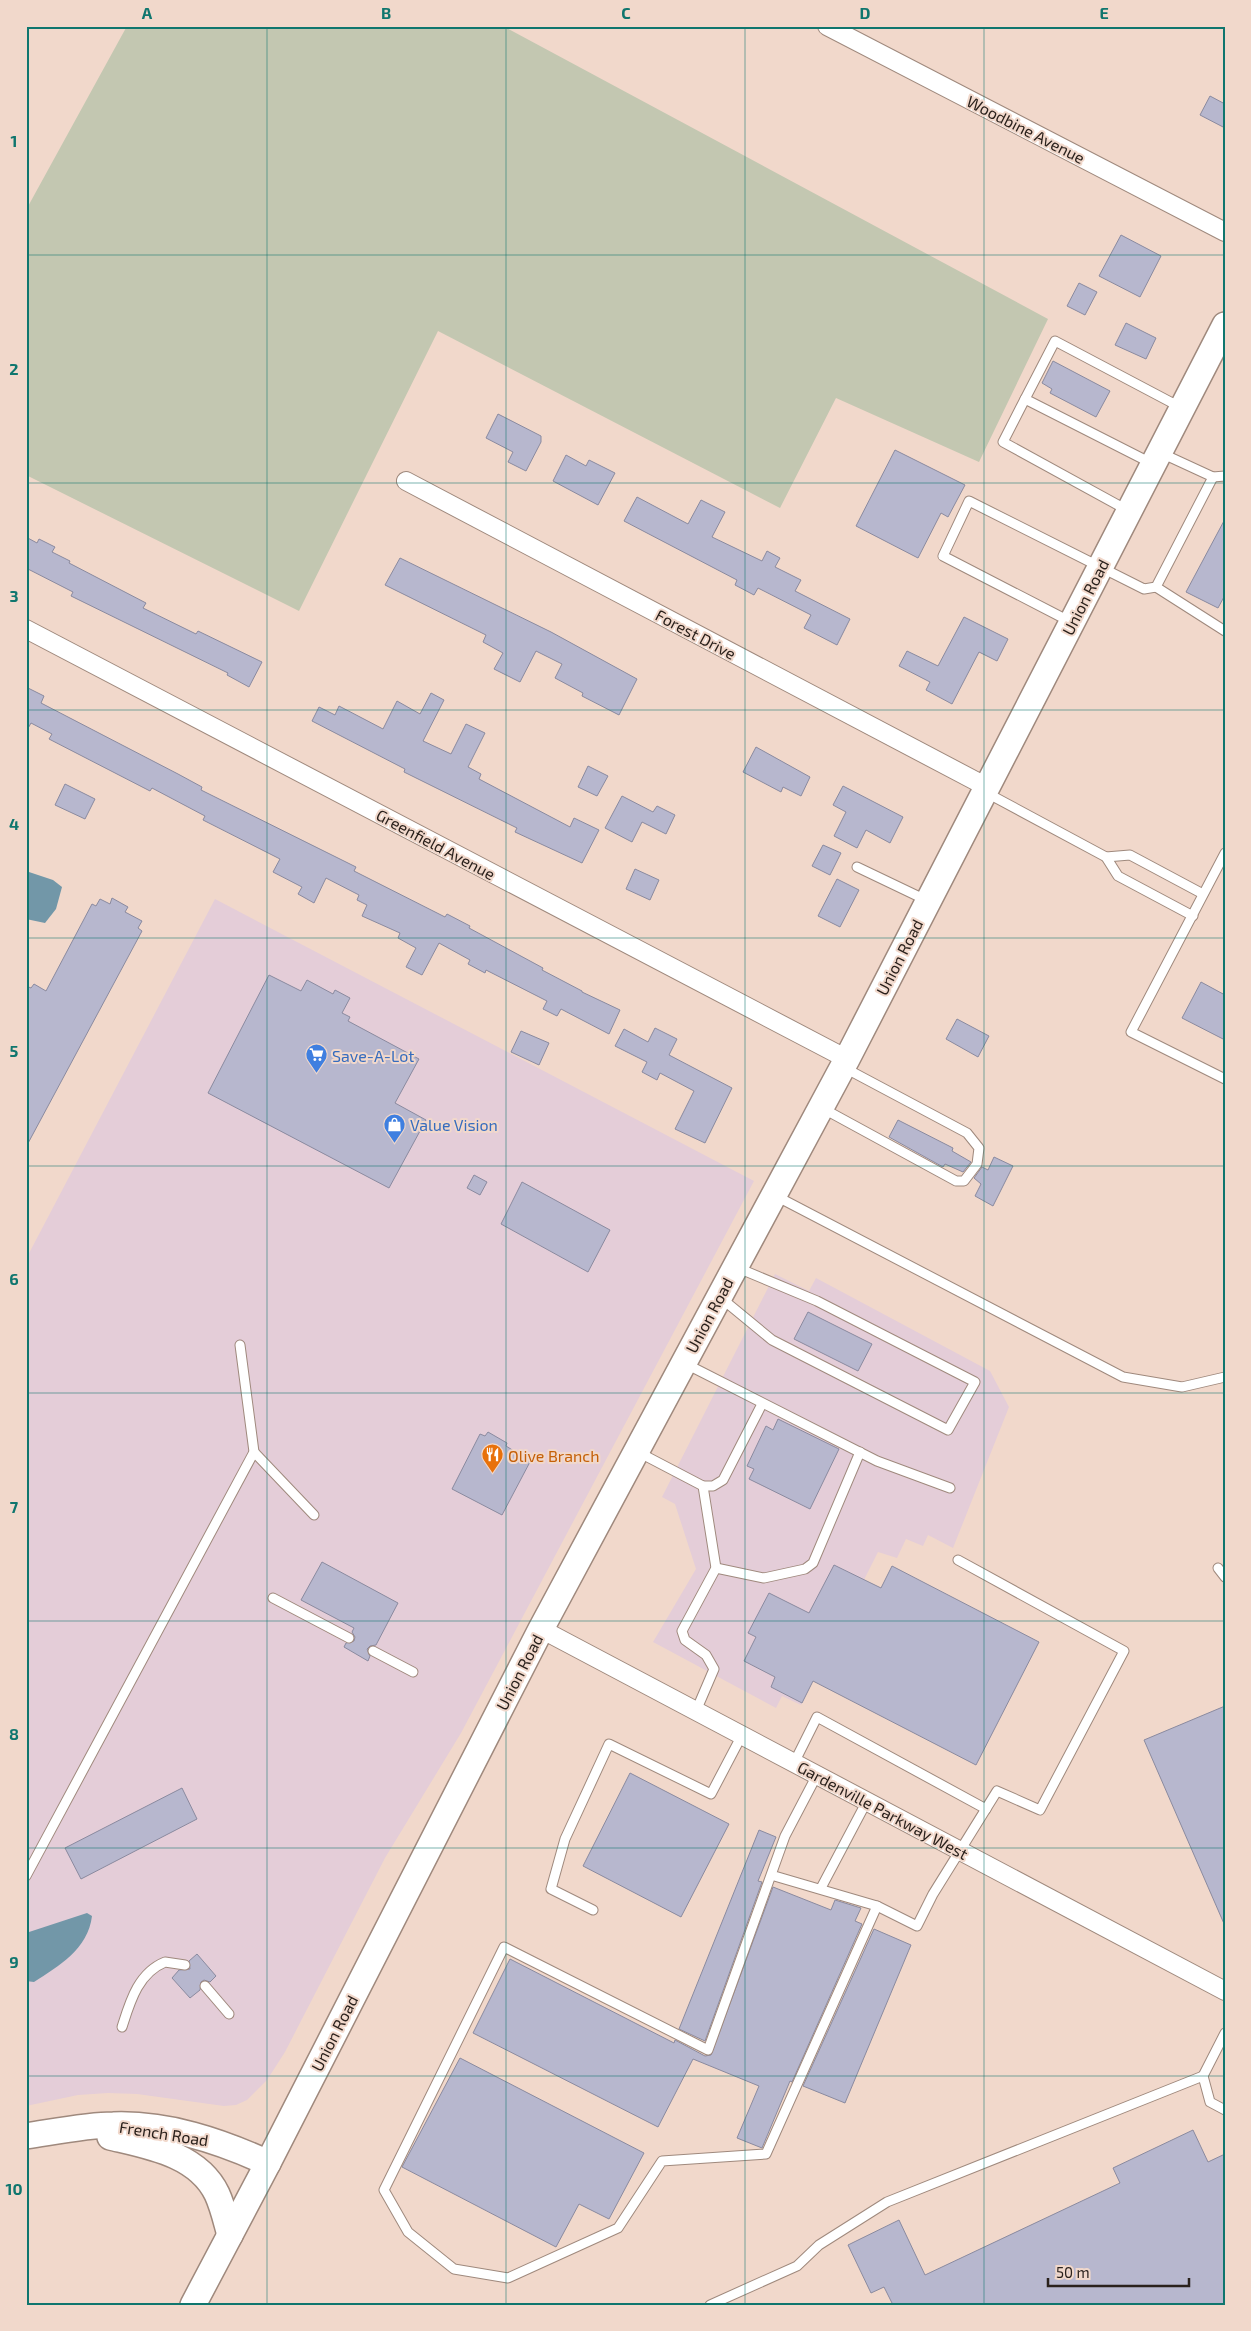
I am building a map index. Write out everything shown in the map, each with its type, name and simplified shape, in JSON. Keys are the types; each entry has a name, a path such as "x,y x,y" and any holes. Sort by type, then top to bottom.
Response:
{"main road":[{"name":"Union Road","path":"193,2305 268,2163 541,1629 822,1108 1225,325"},
{"name":"French Road","path":"26,2136 113,2124 179,2132 210,2140 268,2163"},
{"path":"78,2130 160,2148 196,2168 216,2193 230,2235"}],"street":[{"name":"Woodbine Avenue","path":"827,26 1225,232"},
{"name":"Forest Drive","path":"406,481 986,789"},
{"name":"Greenfield Avenue","path":"26,629 845,1063"},
{"name":"Gardenville Parkway West","path":"541,1629 1225,1991"}],"lane":[{"path":"1130,511 1003,442 1055,341 1182,408"},
{"path":"1025,399 1156,458 1213,477 1225,476"},
{"path":"1156,587 1213,477"},
{"path":"1072,623 942,556 970,501 1144,589 1156,587 1225,630"},
{"path":"986,789 1106,857 1118,876 1192,916"},
{"path":"1225,853 1132,1032 1225,1079"},
{"path":"1106,857 1130,855 1203,894"},
{"path":"857,867 928,901"},
{"path":"822,1108 956,1181 964,1181 976,1164 979,1148 967,1133 845,1063"},
{"path":"774,1195 1123,1377 1182,1387 1225,1377"},
{"path":"719,1297 772,1340 948,1430 975,1382 817,1301 735,1267"},
{"path":"26,1876 254,1452 240,1345"},
{"path":"684,1362 762,1404 860,1452 950,1488"},
{"path":"636,1451 703,1486 713,1486 723,1480 762,1404"},
{"path":"254,1452 314,1515"},
{"path":"716,1568 764,1578 806,1569 812,1563 860,1452"},
{"path":"696,1711 714,1669 706,1655 685,1640 682,1631 716,1568 703,1486"},
{"path":"771,1875 822,1888 877,1906 917,1926 960,1850 997,1791 1040,1810 1124,1651 958,1560"},
{"path":"1218,1568 1225,1577"},
{"path":"273,1598 349,1638"},
{"path":"373,1651 413,1672"},
{"path":"794,1763 817,1717 986,1809"},
{"path":"593,1910 551,1889 565,1839 609,1744 711,1794 742,1735"},
{"path":"817,1775 785,1836 708,2050 504,1947 384,2190 408,2232 454,2269 508,2278 618,2228 662,2161 766,2154 877,1906"},
{"path":"822,1888 867,1802"},
{"path":"122,2027 137,1988 147,1974 165,1962 185,1965"},
{"path":"205,1986 230,2014"},
{"path":"710,2305 797,2266 819,2245 887,2202 1203,2076 1225,2033"},
{"path":"1203,2076 1210,2102 1225,2110"}],"shaded area":[{"path":"215,899 754,1181 461,1733 385,1858 285,2052 267,2080 247,2100 236,2105 224,2106 137,2094 108,2093 78,2095 26,2106 26,1259"},
{"path":"775,1274 809,1291 816,1278 990,1371 1009,1407 953,1548 928,1535 923,1546 906,1539 897,1558 878,1552 801,1705 782,1696 776,1708 653,1642 696,1569 675,1504 662,1497"}],"green space":[{"path":"127,26 503,26 1048,319 979,462 836,398 780,508 438,331 299,611 26,475 26,210"}],"water":[{"path":"26,871 53,880 62,887 56,909 45,923 26,919"},
{"path":"87,1913 92,1916 89,1928 85,1938 71,1955 34,1982 26,1981 26,1933"}],"building":[{"path":"1210,96 1225,104 1225,128 1200,115"},
{"path":"1121,235 1161,256 1140,297 1099,276"},
{"path":"1079,283 1097,292 1085,315 1067,306"},
{"path":"1126,323 1156,338 1146,359 1115,345"},
{"path":"1053,361 1110,391 1096,417 1050,393 1052,389 1042,383"},
{"path":"498,414 541,436 541,442 526,471 508,462 513,452 486,438"},
{"path":"895,450 965,485 948,517 941,513 918,558 856,526"},
{"path":"566,455 586,466 589,460 615,473 598,505 553,481"},
{"path":"637,497 688,524 701,500 725,512 712,537 762,561 767,551 780,558 775,567 801,580 795,591 850,619 837,645 804,628 811,615 758,588 754,595 735,585 737,580 624,521"},
{"path":"1225,519 1225,595 1218,608 1186,592"},
{"path":"26,537 37,543 39,539 55,547 52,552 70,561 69,563 146,603 143,608 196,634 198,631 262,662 249,687 227,675 228,673 71,596 73,592 26,568"},
{"path":"400,558 551,632 637,679 619,715 582,696 583,693 555,678 562,664 536,651 520,682 494,669 503,653 483,642 486,635 385,585"},
{"path":"964,617 1008,639 997,661 979,652 952,704 926,690 930,682 899,666 907,651 938,666"},
{"path":"26,687 44,696 41,703 202,787 201,790 356,867 354,871 445,917 447,914 470,926 469,928 543,968 542,970 620,1010 609,1034 561,1009 557,1016 543,1009 547,1001 486,970 485,973 468,964 470,960 439,943 422,975 406,967 416,948 398,938 400,933 362,916 367,905 357,900 359,895 326,878 314,903 298,894 302,887 273,872 280,859 203,820 205,816 152,788 150,791 49,739 52,734 31,723 26,732"},
{"path":"431,693 444,700 423,741 451,754 466,724 485,733 468,767 481,774 479,779 570,827 574,818 599,830 582,863 515,832 517,828 404,772 405,769 312,721 319,707 335,715 339,706 383,729 397,701 420,714"},
{"path":"756,747 810,777 801,796 783,787 781,792 743,772"},
{"path":"588,766 608,776 597,796 578,787"},
{"path":"65,784 95,799 85,819 55,805"},
{"path":"843,786 903,817 890,843 866,830 857,848 834,836 846,812 833,805"},
{"path":"622,796 653,812 657,806 675,815 666,834 642,822 632,842 605,828"},
{"path":"823,845 841,853 830,875 812,866"},
{"path":"635,869 659,880 650,900 626,889"},
{"path":"837,879 859,890 840,927 818,916"},
{"path":"112,898 128,907 125,912 142,921 138,928 142,931 26,1147 26,986 31,988 34,984 46,991 92,904 96,906 100,899 110,904"},
{"path":"269,975 301,991 307,980 333,994 335,990 350,998 342,1013 350,1017 348,1021 419,1059 395,1103 426,1120 389,1188 208,1093"},
{"path":"1201,982 1225,995 1225,1040 1182,1018"},
{"path":"957,1019 989,1036 978,1057 946,1039"},
{"path":"655,1028 677,1039 669,1055 732,1088 705,1143 675,1129 694,1091 660,1073 657,1080 642,1072 647,1062 615,1046 624,1029 648,1042"},
{"path":"521,1031 549,1043 539,1065 511,1052"},
{"path":"898,1120 953,1148 952,1151 971,1162 963,1172 945,1164 943,1167 889,1137"},
{"path":"994,1157 1013,1166 993,1206 975,1196 981,1184 974,1178 982,1167 988,1170"},
{"path":"474,1175 487,1182 480,1195 467,1188"},
{"path":"522,1182 610,1230 588,1272 501,1224"},
{"path":"808,1312 872,1344 858,1371 794,1339"},
{"path":"778,1419 839,1449 810,1509 749,1479 754,1469 747,1466 766,1426 773,1430"},
{"path":"488,1432 507,1443 506,1446 531,1460 502,1515 452,1489 480,1434 485,1436"},
{"path":"322,1562 398,1603 376,1645 370,1646 367,1649 370,1656 368,1661 344,1647 346,1643 354,1641 355,1637 352,1632 354,1628 301,1600"},
{"path":"834,1565 881,1588 892,1566 1039,1642 976,1765 813,1681 802,1703 771,1687 775,1677 744,1661 756,1637 748,1633 769,1593 809,1613"},
{"path":"1225,1706 1225,1926 1144,1740"},
{"path":"630,1773 729,1824 681,1917 583,1866"},
{"path":"182,1788 197,1819 81,1879 65,1848"},
{"path":"759,1830 776,1837 758,1881 762,1882 705,2041 679,2029"},
{"path":"773,1887 831,1910 835,1900 861,1908 855,1921 862,1924 792,2082 790,2081 762,2148 737,2138 759,2086 693,2059 658,2127 473,2033 510,1959 674,2043 675,2040 705,2056 711,2055"},
{"path":"874,1929 911,1945 845,2103 803,2086"},
{"path":"197,1954 216,1976 210,1982 204,1980 201,1982 200,1990 190,1998 172,1978 179,1970 190,1969 189,1961"},
{"path":"460,2058 644,2153 609,2219 579,2204 556,2247 402,2167"},
{"path":"1193,2130 1208,2162 1225,2154 1225,2305 893,2305 884,2287 871,2293 848,2245 899,2220 925,2275 1120,2183 1113,2168"}],"place":[{"name":"Save-A-Lot","path":"316,1074"},
{"name":"Value Vision","path":"394,1143"},
{"name":"Olive Branch","path":"492,1474"}]}
